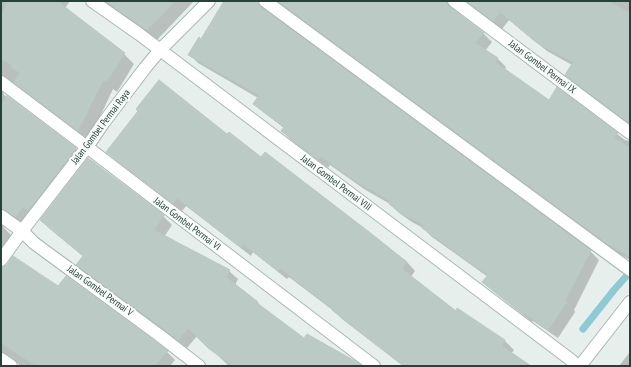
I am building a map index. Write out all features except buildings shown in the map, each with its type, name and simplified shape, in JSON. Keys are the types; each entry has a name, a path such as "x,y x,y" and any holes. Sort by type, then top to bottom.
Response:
{"street":[{"name":"Jalan Gombel Permai VIII","path":"92,1 160,50 579,366"},
{"name":"Jalan Gombel Permai Raya","path":"1,260 160,50 209,1"},
{"path":"264,1 630,270"},
{"name":"Jalan Gombel Permai IX","path":"454,1 630,133"},
{"name":"Jalan Gombel Permai VI","path":"1,82 374,366"},
{"name":"Jalan Gombel Permai V","path":"1,216 22,231 34,243 199,366"},
{"path":"579,366 626,316 630,302"},
{"path":"1,359 11,366"}],"waterway":[{"path":"583,329 630,272"}]}
